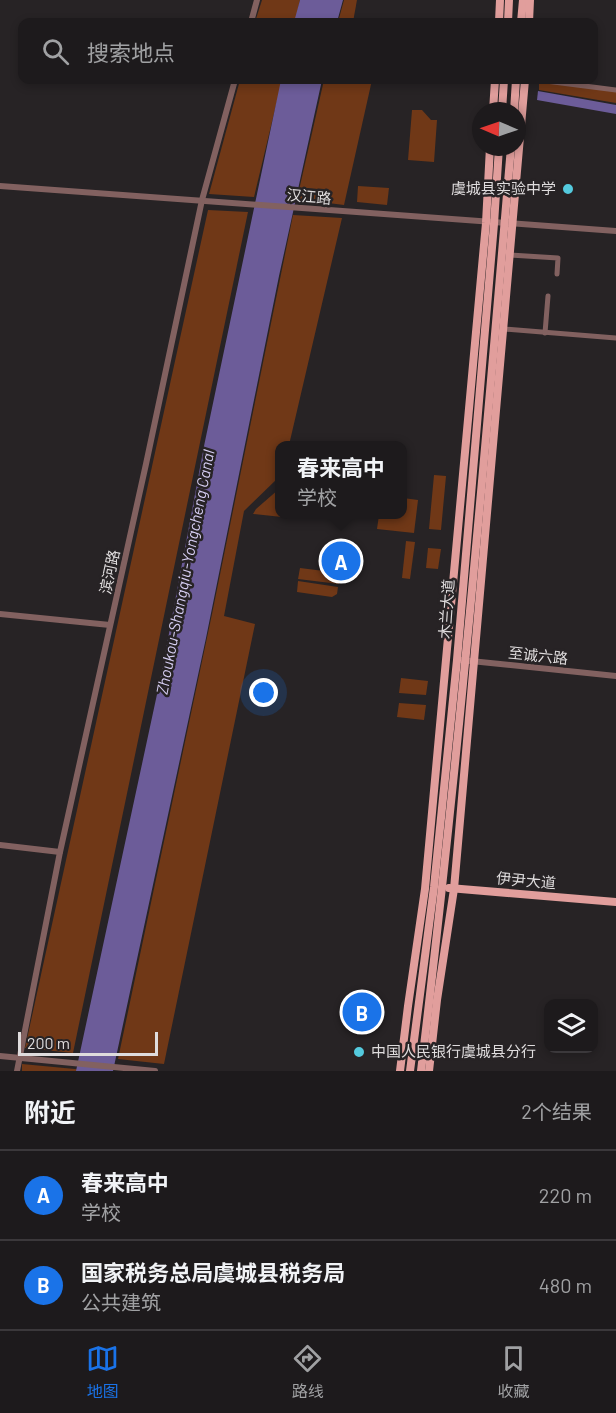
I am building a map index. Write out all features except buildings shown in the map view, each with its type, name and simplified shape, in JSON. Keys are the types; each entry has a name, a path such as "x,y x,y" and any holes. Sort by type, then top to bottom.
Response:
{"main road":[{"path":"499,18 500,0"},
{"path":"508,18 509,0"},
{"path":"521,18 523,0"},
{"path":"529,18 530,0"},
{"path":"494,102 495,84"},
{"path":"503,102 504,84"},
{"path":"515,102 516,84"},
{"path":"429,1071 454,888 466,661 504,329 510,255 509,225 525,84"},
{"path":"400,1071 425,889 490,223 490,156"},
{"name":"木兰大道","path":"466,661 490,223 498,156"},
{"name":"木兰大道","path":"421,1071 439,888 466,661 509,225 511,156"},
{"name":"木兰大道","path":"410,1071 439,888"},
{"name":"伊尹大道","path":"439,888 616,902"}],"street":[{"path":"252,18 257,0"},
{"name":"滨河路","path":"17,1071 60,852 202,200 234,84"},
{"path":"569,84 616,90"},
{"name":"汉江路","path":"0,186 509,225 616,231"},
{"path":"510,255 558,258 557,274"},
{"path":"545,333 548,296"},
{"path":"504,329 616,338"},
{"path":"0,614 110,625"},
{"name":"至诚六路","path":"466,661 616,676"},
{"path":"0,844 60,852"},
{"path":"0,1056 155,1071"}],"shaded area":[{"path":"262,0 300,0 296,18 256,18"},
{"path":"344,0 357,0 354,18 339,18"},
{"path":"239,84 281,84 254,197 209,194"},
{"path":"323,84 371,84 344,205 297,199"},
{"path":"539,84 562,84 616,91 616,103 539,90"},
{"path":"412,110 422,110 431,120 437,120 434,162 408,160"},
{"path":"358,186 389,188 387,205 357,202"},
{"path":"208,210 248,212 73,1053 25,1048"},
{"path":"293,215 342,218 290,441 275,441 275,481 244,511 224,616 255,624 164,1064 118,1059"},
{"path":"434,475 446,476 441,530 429,529"},
{"path":"275,492 275,516 253,514"},
{"path":"407,499 418,500 414,533 377,529 378,519 407,519"},
{"path":"406,541 415,542 410,579 402,578"},
{"path":"428,548 441,549 438,569 426,568"},
{"path":"300,568 340,573 339,584 298,579"},
{"path":"298,581 338,587 337,594 332,597 297,592"},
{"path":"401,678 428,681 426,695 399,693"},
{"path":"399,703 426,705 424,720 397,717"},
{"path":"22,1064 96,1071 22,1071"}],"water":[{"path":"300,0 343,0 338,18 295,18"},
{"name":"Zhoukou-Shangqiu-Yongcheng Canal","path":"280,84 321,84 113,1071 76,1071 162,671 204,446"},
{"path":"538,91 616,105 616,114 537,100"}],"place":[{"name":"虞城县实验中学","path":"568,189"},
{"name":"春来高中","path":"341,561"},
{"name":"国家税务总局虞城县税务局","path":"362,1012"},
{"name":"中国人民银行虞城县分行","path":"359,1052"}]}
